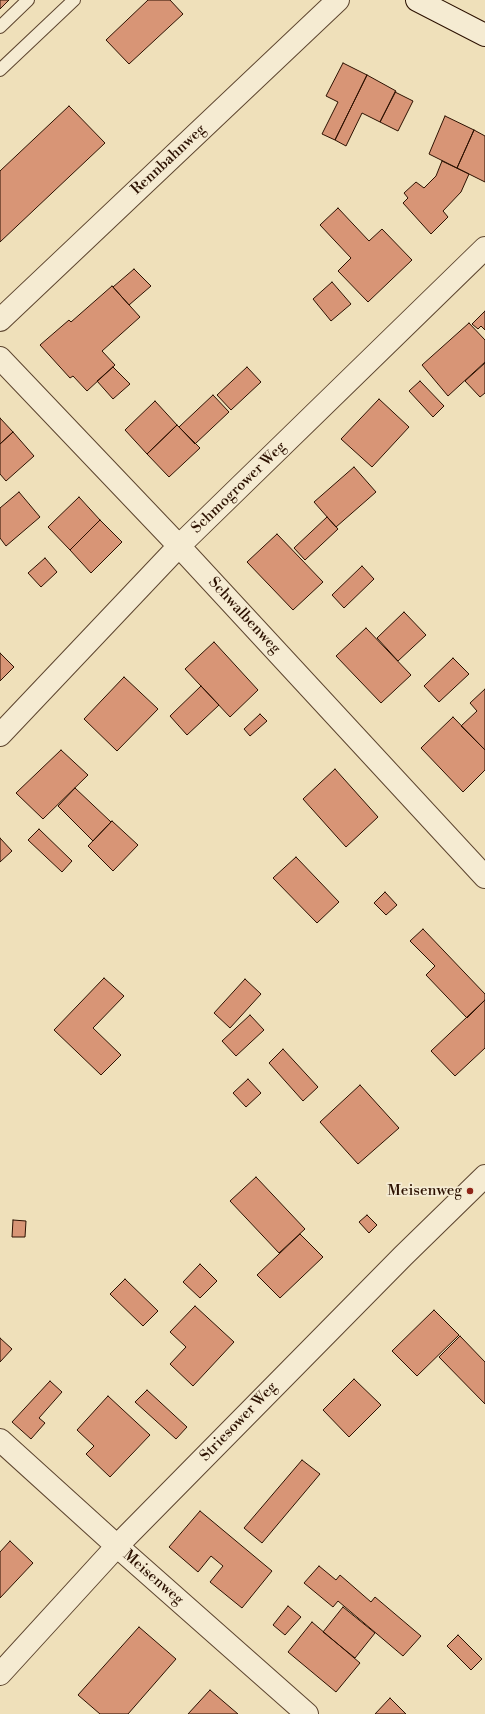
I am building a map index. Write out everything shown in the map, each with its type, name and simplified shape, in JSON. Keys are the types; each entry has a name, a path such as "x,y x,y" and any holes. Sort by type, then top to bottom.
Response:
{"street":[{"name":"Rennbahnweg","path":"0,320 338,0"},
{"path":"417,0 485,35"},
{"name":"Schmogrower Weg","path":"0,735 179,546 485,248"},
{"name":"Schwalbenweg","path":"0,358 179,546 485,877"},
{"name":"Striesower Weg","path":"0,1674 117,1546 403,1256 485,1176"},
{"name":"Meisenweg","path":"0,1440 307,1714"}],"lane":[{"path":"0,27 28,0"},
{"path":"0,70 74,0"}],"building":[{"path":"0,0 9,0 0,9"},
{"path":"148,0 170,0 183,14 129,64 106,40"},
{"path":"343,63 367,75 335,140 322,134 338,102 326,96"},
{"path":"367,75 396,91 380,122 362,113 346,146 335,140"},
{"path":"395,92 413,101 398,131 380,122"},
{"path":"69,106 105,143 0,242 0,171"},
{"path":"445,116 474,130 457,168 429,154"},
{"path":"474,130 485,136 485,182 457,168"},
{"path":"442,161 469,174 461,192 443,211 448,217 431,234 403,203 408,198 404,193 416,182 424,188 436,176"},
{"path":"338,208 369,241 382,229 412,260 368,302 338,271 351,258 320,225"},
{"path":"134,269 151,286 129,305 113,287"},
{"path":"332,282 351,304 331,321 313,299"},
{"path":"112,286 140,317 102,351 115,365 87,391 73,376 70,378 40,345 69,320 71,322"},
{"path":"485,311 485,330 481,326 478,329 472,324"},
{"path":"469,323 485,340 485,362 448,396 422,365"},
{"path":"485,363 485,393 480,397 465,381"},
{"path":"113,367 130,384 113,399 97,381"},
{"path":"247,367 261,382 231,410 217,395"},
{"path":"420,381 444,406 433,417 409,391"},
{"path":"213,395 229,412 195,444 179,427"},
{"path":"379,399 409,427 372,467 341,439"},
{"path":"155,401 177,425 147,454 125,430"},
{"path":"0,418 13,432 0,444"},
{"path":"177,425 200,448 169,477 147,454"},
{"path":"13,432 34,456 6,481 0,474 0,444"},
{"path":"354,467 376,492 336,527 314,502"},
{"path":"19,492 40,517 6,546 0,538 0,508"},
{"path":"79,497 100,520 70,550 48,527"},
{"path":"327,517 338,529 305,560 294,548"},
{"path":"100,520 122,542 91,573 70,550"},
{"path":"277,534 323,582 293,610 247,562"},
{"path":"45,558 57,572 41,587 28,573"},
{"path":"362,566 374,579 344,608 332,595"},
{"path":"404,612 426,635 398,661 377,638"},
{"path":"366,628 411,675 381,703 336,656"},
{"path":"214,642 258,690 230,717 185,669"},
{"path":"0,653 14,667 0,681"},
{"path":"453,658 469,674 439,702 424,686"},
{"path":"124,677 158,709 117,751 84,719"},
{"path":"201,686 219,705 187,735 170,716"},
{"path":"485,689 485,750 461,726 477,711 470,703"},
{"path":"260,714 267,721 250,736 244,729"},
{"path":"453,717 485,750 485,770 463,792 421,748"},
{"path":"61,750 88,775 43,819 16,793"},
{"path":"335,769 378,817 346,847 303,799"},
{"path":"75,788 111,822 93,841 58,806"},
{"path":"112,821 138,845 113,871 88,846"},
{"path":"39,829 72,861 62,872 28,840"},
{"path":"0,838 12,851 0,862"},
{"path":"296,857 339,902 317,923 273,878"},
{"path":"385,892 397,905 386,915 374,903"},
{"path":"423,929 485,994 485,1000 467,1018 426,975 435,966 410,941"},
{"path":"104,978 124,996 93,1028 121,1055 101,1075 54,1030"},
{"path":"245,979 261,994 230,1028 214,1013"},
{"path":"485,1000 485,1048 455,1076 431,1051"},
{"path":"250,1015 264,1030 236,1056 222,1041"},
{"path":"283,1049 318,1087 303,1101 269,1063"},
{"path":"248,1079 261,1093 246,1107 233,1093"},
{"path":"360,1085 399,1128 358,1164 320,1122"},
{"path":"256,1177 305,1229 279,1253 230,1201"},
{"path":"367,1215 377,1225 369,1233 359,1222"},
{"path":"13,1220 26,1221 25,1237 12,1237"},
{"path":"300,1234 323,1257 280,1298 257,1275"},
{"path":"200,1264 217,1281 200,1298 183,1282"},
{"path":"125,1279 158,1311 143,1326 110,1294"},
{"path":"195,1306 234,1342 193,1386 170,1364 186,1347 170,1332"},
{"path":"434,1310 459,1335 417,1376 392,1351"},
{"path":"460,1336 485,1362 485,1404 439,1357"},
{"path":"0,1338 12,1349 0,1362"},
{"path":"354,1379 381,1405 349,1437 323,1410"},
{"path":"50,1381 62,1392 39,1418 45,1423 31,1439 12,1422"},
{"path":"147,1390 187,1427 176,1439 135,1402"},
{"path":"108,1396 150,1435 110,1477 86,1454 94,1446 77,1430"},
{"path":"302,1460 320,1474 262,1543 244,1528"},
{"path":"200,1511 272,1571 242,1608 210,1582 223,1566 211,1556 198,1572 169,1547"},
{"path":"10,1541 33,1563 0,1598 0,1552"},
{"path":"319,1566 336,1580 340,1575 371,1602 375,1597 421,1636 403,1656 338,1601 333,1607 304,1583"},
{"path":"288,1606 301,1617 285,1635 273,1625"},
{"path":"343,1607 375,1633 355,1658 323,1632"},
{"path":"312,1622 360,1663 336,1692 288,1652"},
{"path":"139,1627 176,1659 128,1714 100,1714 78,1695"},
{"path":"458,1635 482,1659 471,1670 447,1646"},
{"path":"210,1690 238,1714 188,1714"},
{"path":"390,1698 406,1714 375,1714"}],"place":[{"name":"Meisenweg","path":"470,1191"}]}
